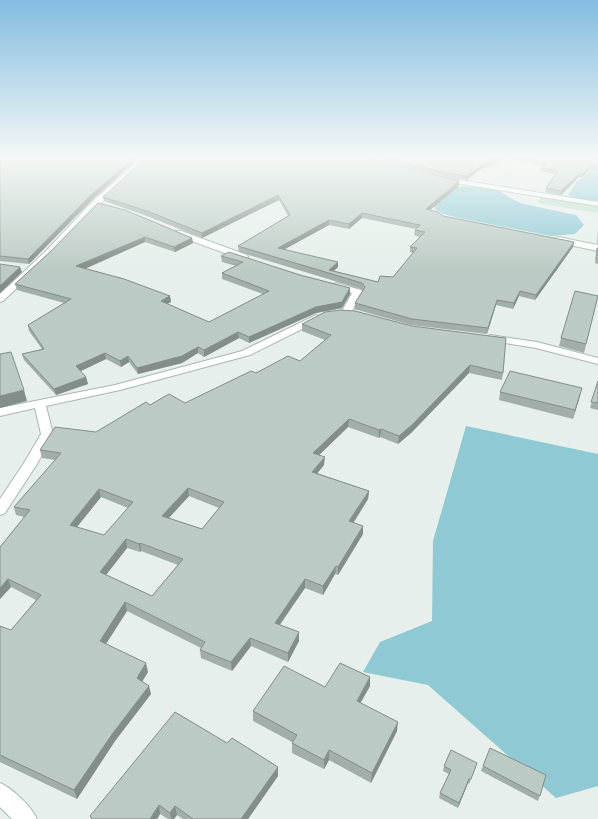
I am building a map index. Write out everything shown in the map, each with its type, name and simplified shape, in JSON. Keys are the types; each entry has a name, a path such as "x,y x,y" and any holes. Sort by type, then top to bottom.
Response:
{"street":[{"path":"0,299 32,269 105,194"},
{"path":"538,194 598,204"},
{"path":"96,203 106,205"},
{"path":"167,228 200,242 253,260"},
{"path":"551,238 598,248"},
{"path":"16,267 32,269"},
{"path":"0,412 155,378 246,353 321,316 340,312 352,314 358,292 327,284"},
{"path":"479,337 537,345 598,361"},
{"path":"0,510 48,434 40,404"},
{"path":"0,793 27,819"}],"green space":[{"path":"542,196 598,205 598,213 537,203"}],"water":[{"path":"504,194 524,204 576,215 584,225 575,234 551,236 459,218 443,214 435,209 434,203 442,195"},
{"path":"598,194 598,201 573,198 568,195"},
{"path":"466,426 598,454 598,786 556,798 428,685 363,672 380,642 432,621 433,541"}],"building":[{"path":"0,194 92,194 28,259 0,256"},
{"path":"106,194 443,194 426,209 438,212 443,216 574,242 536,295 520,291 514,303 497,300 488,328 412,319 355,303 365,287 362,283 238,246 290,215 278,195 202,233 147,211 103,197","holes":["362,213 420,225 415,230 425,232 410,247 417,248 393,277 380,276 378,282 329,270 338,262 278,248 329,220 349,224"]},
{"path":"98,203 125,210 192,238 174,247 145,237 76,266 124,279 170,296 161,301 209,322 269,291 222,273 243,262 221,256 229,252 300,275 350,288 342,302 316,307 249,337 238,332 204,350 198,347 182,356 137,368 128,356 120,361 105,353 76,366 86,377 54,389 22,354 44,349 28,325 71,299 15,284 51,251"},
{"path":"598,248 598,260 596,259"},
{"path":"0,264 20,267 0,286"},
{"path":"575,291 598,296 586,344 561,338"},
{"path":"340,310 355,311 412,326 506,338 503,373 470,365 412,425 399,436 349,419 313,453 325,457 312,472 369,491 349,521 363,526 338,567 336,566 323,586 305,579 275,623 299,632 288,653 250,638 231,662 200,650 205,642 125,602 100,641 146,663 137,678 149,686 113,733 74,790 0,755 0,626 11,630 41,595 8,579 0,588 0,547 30,510 14,507 61,453 40,450 55,427 96,432 146,402 150,405 169,394 185,403 251,371 256,373 288,356 300,361 331,335 302,324 325,312","holes":["188,488 224,502 202,529 162,516","99,489 133,502 104,535 70,525","126,539 183,559 152,596 100,572"]},
{"path":"11,352 24,390 0,396 0,354"},
{"path":"510,371 582,388 575,410 500,392"},
{"path":"598,381 598,403 591,402"},
{"path":"340,663 370,677 357,701 398,722 372,773 329,750 324,760 292,743 297,735 253,711 284,666 325,687"},
{"path":"175,712 227,743 232,738 278,767 241,819 193,819 175,806 170,813 159,805 150,819 91,819 92,818 90,816"},
{"path":"490,748 546,775 540,796 483,766"},
{"path":"451,750 477,763 459,803 440,793 451,770 444,766"}]}
